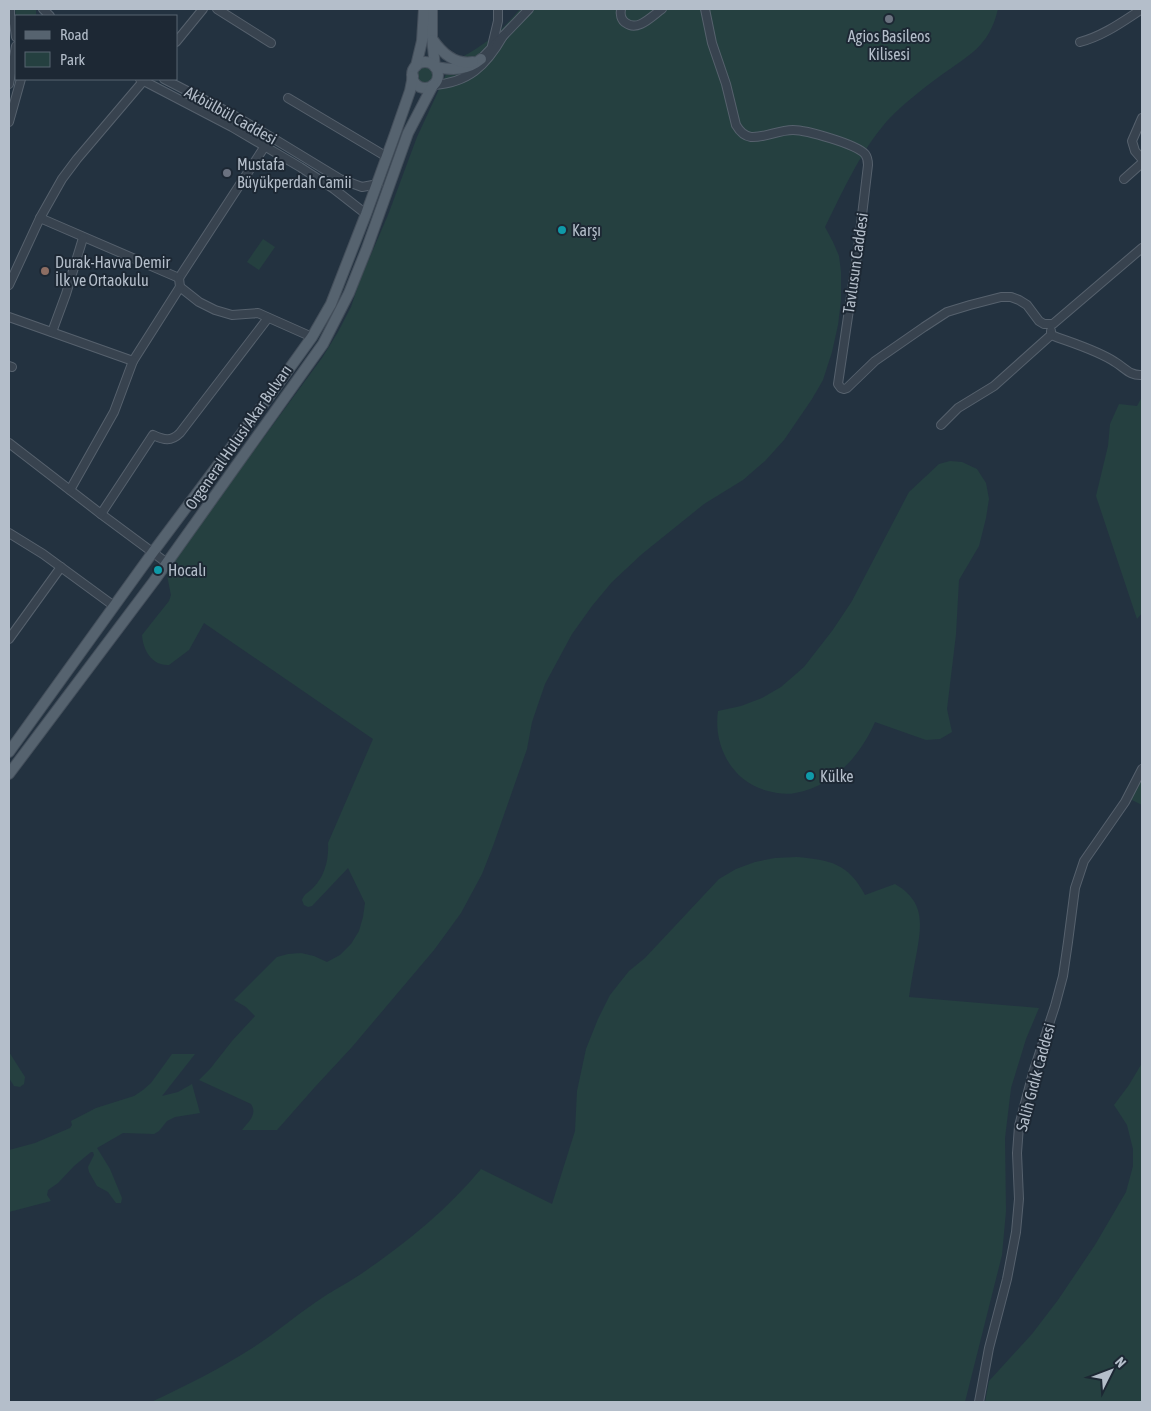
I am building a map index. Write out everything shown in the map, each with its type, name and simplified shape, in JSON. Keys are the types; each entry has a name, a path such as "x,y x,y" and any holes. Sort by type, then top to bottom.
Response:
{"main road":[{"name":"Orgeneral Hulusi Akar Bulvarı","path":"9,752 153,552 274,390 312,337 331,304 378,184 410,91 422,41 424,9"},
{"path":"432,9 432,37 435,67 438,75 434,85 426,87 418,85 414,80 414,71 424,62 435,67 444,69 474,65 480,59"},
{"path":"432,37 441,49 453,58 466,63 480,59"},
{"name":"Orgeneral Hulusi Akar Bulvarı","path":"9,774 167,563 323,344 349,293 408,133 434,85"}],"street":[{"path":"10,9 13,22"},
{"path":"178,40 203,9"},
{"path":"217,9 271,43"},
{"path":"491,48 496,36 498,9"},
{"path":"480,59 529,9"},
{"path":"621,9 620,15 623,20 633,26 644,22 662,9"},
{"name":"Tavlusun Caddesi","path":"705,9 714,50 726,84 736,125 740,131 748,136 755,137 784,130 806,131 852,145 863,152 868,160 839,387 848,388 875,361 935,319 947,312 970,304 1001,297 1015,298 1027,305 1039,321 1048,324"},
{"path":"1080,42 1108,31 1142,9"},
{"path":"434,85 448,84 463,79 479,69 490,57 503,36"},
{"path":"9,84 15,51"},
{"path":"9,122 21,80"},
{"path":"9,285 40,218 55,191 70,169 142,80"},
{"name":"Akbülbül Caddesi","path":"145,80 232,127 320,179 366,214"},
{"name":"Akbülbül Caddesi","path":"166,80 248,123 340,179 362,187 378,184"},
{"path":"288,98 387,157"},
{"path":"1142,118 1132,141 1133,148 1142,159"},
{"path":"70,490 114,412 133,361 180,287 179,278 265,146"},
{"path":"1124,179 1142,163"},
{"path":"40,218 179,278"},
{"path":"52,332 83,238"},
{"path":"1051,335 1048,324 1057,321 1142,248"},
{"path":"180,287 199,302 214,310 232,315 258,313 312,337"},
{"path":"9,317 133,361"},
{"path":"101,514 153,435 166,441 180,433 268,318"},
{"path":"1051,335 1104,355 1132,374 1142,375"},
{"path":"941,425 958,408 994,386 1051,335"},
{"path":"9,443 167,563"},
{"path":"9,533 62,567 114,606"},
{"path":"9,639 62,567"},
{"name":"Salih Gıdık Caddesi","path":"979,1402 989,1348 1007,1279 1016,1232 1019,1198 1017,1154 1019,1126 1063,976 1075,888 1080,871 1090,852 1125,802 1142,769"}],"green space":[{"path":"15,9 36,9 36,15 16,15"},
{"path":"520,9 998,9 989,33 976,49 912,97 877,133 853,172 825,227 839,256 841,300 832,352 823,380 812,399 784,440 765,461 743,480 704,504 642,554 612,582 592,606 572,634 545,684 532,722 527,749 493,846 482,874 461,913 434,950 352,1047 277,1130 242,1130 253,1115 251,1104 199,1080 255,1016 246,1007 234,1000 277,957 301,953 327,962 340,955 351,944 359,931 365,903 348,868 312,906 304,905 302,900 321,878 327,861 328,843 373,739 204,623 189,650 169,665 163,665 153,660 146,651 142,635 169,601 171,595 166,570 322,358 338,332 351,307 417,137 455,55 462,57 486,42"},
{"path":"426,65 433,68 436,75 433,82 426,85 419,82 416,75 419,68"},
{"path":"263,239 275,247 259,270 247,262"},
{"path":"1142,397 1142,613 1137,619 1096,496 1108,446 1110,424 1119,404 1137,406"},
{"path":"950,461 962,462 977,469 986,483 989,499 979,546 959,580 956,634 947,709 952,732 940,739 926,740 875,722 869,735 853,758 844,768 822,784 795,793 785,794 768,791 744,780 735,771 722,749 717,724 718,711 741,706 762,698 781,687 804,667 852,601 909,492 939,464"},
{"path":"1142,776 1142,805 1130,799"},
{"path":"797,857 837,865 852,876 865,895 895,884 911,898 919,913 920,931 909,997 1039,1008 1026,1039 1011,1088 1005,1138 1006,1211 1002,1255 965,1402 151,1402 242,1355 321,1298 377,1263 440,1212 481,1169 552,1204 575,1131 577,1091 586,1049 610,995 629,971 645,958 719,879 736,869 755,862 775,858"},
{"path":"9,1052 25,1077 24,1084 20,1087 14,1086 9,1078"},
{"path":"172,1054 195,1054 162,1096 178,1092 192,1084 200,1113 175,1117 167,1121 154,1134 123,1133 97,1148 110,1169 122,1198 121,1203 116,1203 108,1192 97,1186 88,1167 94,1155 91,1152 48,1190 47,1195 51,1201 9,1212 9,1150 35,1143 70,1128 72,1125 71,1121 96,1108 134,1096 151,1083"},
{"path":"1142,1063 1142,1402 985,1402 989,1381 1032,1334 1058,1300 1095,1245 1126,1192 1133,1166 1133,1149 1127,1125 1114,1105"}],"place":[{"name":"Agios Basileos Kilisesi","path":"889,19"},
{"name":"Mustafa Büyükperdah Camii","path":"227,173"},
{"name":"Karşı","path":"562,230"},
{"name":"Durak-Havva Demir İlk ve Ortaokulu","path":"45,271"},
{"name":"Hocalı","path":"158,570"},
{"name":"Külke","path":"810,776"}]}
